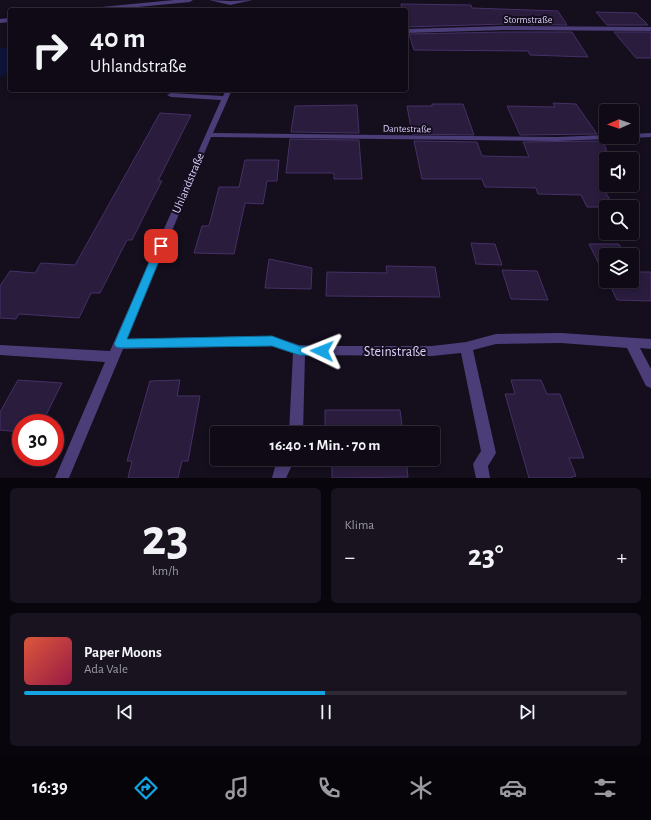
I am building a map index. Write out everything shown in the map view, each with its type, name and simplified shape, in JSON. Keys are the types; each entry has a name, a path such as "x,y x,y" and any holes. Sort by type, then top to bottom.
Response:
{"street":[{"path":"144,4 166,0"},
{"path":"109,8 190,0"},
{"path":"212,0 240,5 250,0"},
{"name":"Stormstraße","path":"408,31 512,28 651,29"},
{"name":"Uhlandstraße","path":"62,478 208,135 227,94 171,95"},
{"name":"Dantestraße","path":"208,135 550,139 599,137"},
{"path":"639,136 651,135"},
{"name":"Steinstraße","path":"120,344 272,341 299,350 432,352 466,347 496,340 561,338 651,344"},
{"path":"630,342 651,382"},
{"path":"466,347 490,453 480,464 483,478"},
{"path":"0,350 114,357"},
{"path":"296,426 299,350"},
{"path":"279,478 280,472 284,466"}],"water":[{"path":"0,48 8,48 8,73 0,77"}],"building":[{"path":"401,4 471,5 472,8 558,11 567,25 504,24 408,27 408,8 402,8"},
{"path":"596,12 636,13 648,25 607,25"},
{"path":"572,32 588,57 530,55 528,51 414,50 409,34"},
{"path":"614,32 651,32 651,58 636,58"},
{"path":"553,103 576,104 597,134 520,135 507,106 555,107"},
{"path":"432,104 463,104 474,135 412,134 407,106 432,106"},
{"path":"357,105 359,133 291,132 295,106"},
{"path":"160,113 191,115 158,181 162,181 132,240 127,240 100,293 91,293 79,318 19,314 16,319 0,318 0,286 10,271 35,273 41,263 75,265"},
{"path":"290,139 359,140 362,179 334,179 334,173 286,173"},
{"path":"414,141 477,142 482,156 529,157 523,142 599,141 599,144 603,144 606,148 606,152 599,152 599,192 606,192 610,200 599,200 599,207 587,207 581,195 538,194 536,188 485,187 482,179 422,179"},
{"path":"245,160 279,160 277,181 267,181 263,204 245,203 234,254 194,253 202,226 209,226 219,187 239,187"},
{"path":"471,243 495,244 502,265 476,264"},
{"path":"589,244 619,244 621,248 599,248 599,264"},
{"path":"269,259 312,268 311,289 265,288"},
{"path":"386,266 435,267 440,297 326,296 327,272 387,273"},
{"path":"502,270 537,271 548,300 511,299"},
{"path":"639,272 651,272 651,301 617,300 611,288 639,288"},
{"path":"18,380 62,383 46,414 12,414 12,431 0,430 0,412"},
{"path":"180,380 177,396 200,396 188,461 182,461 178,478 128,478 132,461 127,461 150,381"},
{"path":"511,380 541,380 547,394 560,394 584,458 569,458 576,476 571,477 572,478 529,478 505,394 515,394"},
{"path":"325,410 400,410 402,426 325,426"},
{"path":"332,466 407,466 408,477 332,478"}],"route":[{"path":"161,246 120,344 272,341 299,350 322,351"}]}
